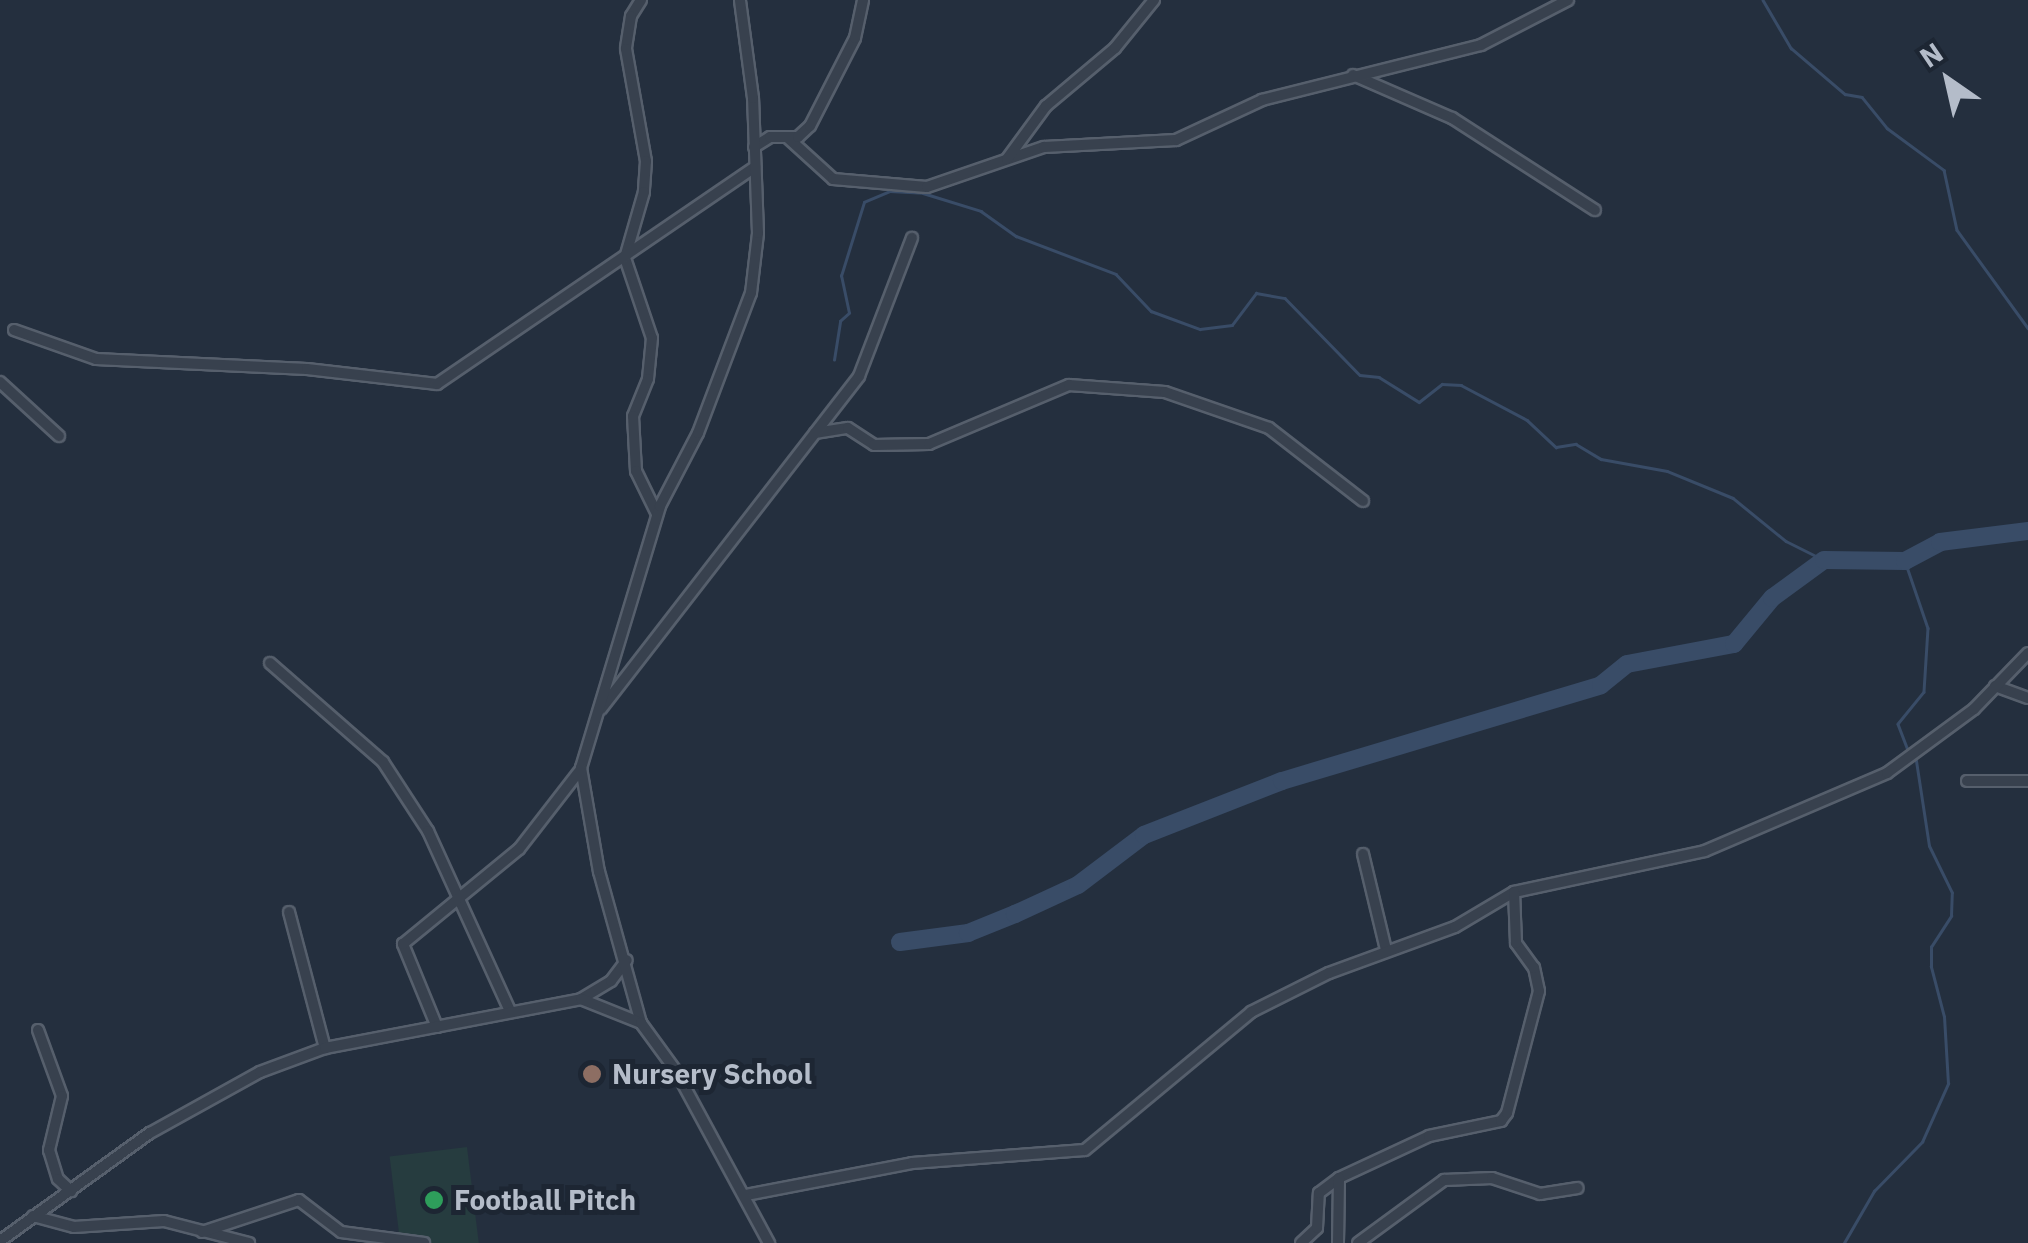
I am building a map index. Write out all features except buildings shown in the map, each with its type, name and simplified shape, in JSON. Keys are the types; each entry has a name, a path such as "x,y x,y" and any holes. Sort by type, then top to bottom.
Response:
{"street":[{"path":"641,0 631,16 626,49 646,162 644,192 625,258 652,338 648,379 634,416 636,471 658,514"},
{"path":"740,0 759,250 751,293 698,434 658,514 594,717 582,768 599,872 627,960 640,1023 676,1071 769,1243"},
{"path":"754,147 770,137 788,138 805,132 855,38 863,0"},
{"path":"1007,160 1046,106 1114,48 1154,0"},
{"path":"788,138 821,172 857,186 927,187 1044,147 1166,142 1262,100 1352,74 1482,45 1568,0"},
{"path":"1352,74 1452,118 1595,210"},
{"path":"14,330 37,333 96,359 307,368 437,384 755,167"},
{"path":"594,717 815,433 876,342 912,238"},
{"path":"0,382 60,436"},
{"path":"815,433 848,428 874,445 928,444 1068,385 1165,392 1268,428 1363,501"},
{"path":"746,1195 912,1163 1085,1150 1231,1024 1386,950 1455,928 1514,892 1706,851 1902,766 1995,686 2028,652"},
{"path":"270,664 383,762 460,897 510,1011"},
{"path":"1995,686 2028,698"},
{"path":"437,1027 402,948 519,849 582,768"},
{"path":"1968,781 2028,781"},
{"path":"1363,854 1386,950"},
{"path":"1301,1243 1317,1228 1318,1193 1339,1178 1429,1136 1501,1121 1506,1113 1539,991 1534,968 1516,943 1514,892"},
{"path":"289,912 325,1048"},
{"path":"0,1242 70,1190 222,1090 325,1048 580,1000 611,981 627,960"},
{"path":"580,1000 640,1023"},
{"path":"38,1030 62,1096 49,1150 58,1179 70,1190"},
{"path":"1338,1243 1339,1178"},
{"path":"1358,1243 1444,1180 1492,1178 1540,1194 1578,1188"},
{"path":"202,1232 299,1200 341,1232 424,1243"},
{"path":"33,1216 74,1227 153,1220 249,1243"}],"green space":[{"name":"Football Pitch","path":"467,1147 479,1243 400,1243 390,1157"}],"waterway":[{"path":"1763,0 1791,48 1845,94 1862,97 1887,128 1944,170 1957,230 2028,328"},
{"path":"834,360 840,321 849,313 841,276 864,202 890,191 923,193 981,211 1016,236 1116,274 1151,311 1200,329 1232,325 1256,293 1285,298 1360,375 1379,377 1419,402 1442,384 1461,385 1527,420 1556,447 1576,444 1601,459 1667,471 1733,498 1786,541 1824,560"},
{"path":"900,942 968,933 1015,914 1078,885 1144,835 1282,781 1601,685 1627,664 1734,644 1772,598 1824,560 1905,561 1940,542 2028,531"},
{"path":"1905,561 1928,628 1924,692 1898,724 1908,750"},
{"path":"1844,1243 1874,1191 1922,1142 1948,1084 1944,1017 1931,967 1931,947 1951,916 1952,893 1929,846 1915,755"}],"place":[{"name":"Nursery School","path":"592,1074"},
{"name":"Football Pitch","path":"434,1200"}]}
